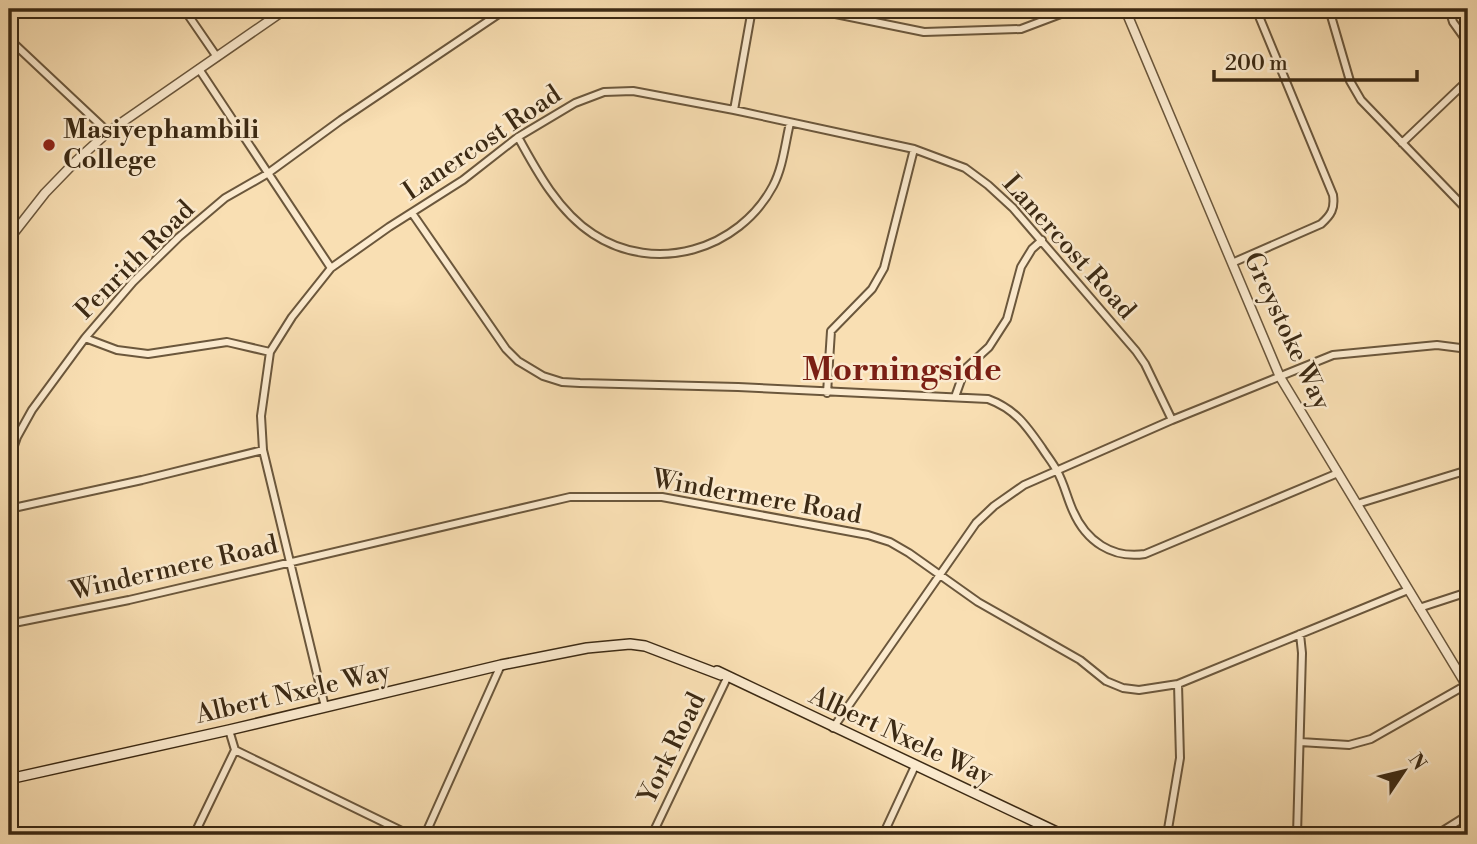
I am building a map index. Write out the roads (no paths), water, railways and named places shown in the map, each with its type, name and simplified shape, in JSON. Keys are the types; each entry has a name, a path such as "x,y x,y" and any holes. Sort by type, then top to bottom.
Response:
{"main road":[{"name":"Albert Nxele Way","path":"9,779 501,665 587,648 597,643 630,639 684,658 1063,835"}],"street":[{"path":"184,9 217,57"},
{"path":"9,239 45,193 76,160 108,132 286,9"},
{"name":"Penrith Road","path":"9,460 17,437 32,410 85,338 124,292 178,237 225,198 267,174 341,120 506,9"},
{"path":"734,110 752,9"},
{"path":"811,9 924,32 1021,29 1074,9"},
{"name":"Greystoke Way","path":"1125,9 1280,377 1467,687"},
{"path":"1232,263 1321,225 1331,215 1335,205 1256,9"},
{"path":"1329,9 1350,81 1361,100 1468,211"},
{"path":"1449,9 1453,22 1468,43"},
{"path":"9,39 108,132"},
{"path":"199,69 331,268"},
{"path":"1402,143 1468,80"},
{"name":"Lanercost Road","path":"325,707 263,450 261,416 270,352 292,317 331,268 463,180 518,137 575,103 604,92 633,91 734,110 914,149 965,168 988,186 1042,240 1136,351 1145,363 1172,420"},
{"path":"518,137 537,171 558,200 592,234 620,247 667,255 695,250 716,241 745,222 773,186 779,172 789,123"},
{"path":"827,393 831,331 872,289 884,268 914,149"},
{"path":"412,213 506,349 529,369 543,376 562,382 580,383 738,387 988,399 1014,412 1057,470 1072,510 1093,541 1113,552 1135,556 1157,550 1338,473"},
{"path":"956,397 965,369 989,347 1007,319 1021,267 1032,249 1042,240"},
{"path":"85,338 117,350 148,354 227,342 270,352"},
{"path":"833,727 976,523 993,506 1024,485 1172,420 1306,365 1348,352 1437,345 1468,349"},
{"path":"9,509 263,450"},
{"path":"1357,504 1468,470"},
{"name":"Windermere Road","path":"9,624 129,600 570,497 640,496 675,499 868,535 890,542 978,602 1080,660 1106,681 1123,688 1139,690 1178,684 1408,590"},
{"path":"1419,608 1468,592"},
{"path":"1297,835 1302,653 1300,634"},
{"path":"425,835 501,665"},
{"name":"York Road","path":"652,835 724,677"},
{"path":"1167,835 1180,758 1181,710 1178,684"},
{"path":"1300,742 1349,745 1371,739 1467,687"},
{"path":"194,835 235,750 229,730"},
{"path":"235,750 410,835"},
{"path":"883,835 915,766"},
{"path":"1436,835 1468,816"}],"place":[{"name":"Masiyephambili College","path":"49,145"}],"district":[{"name":"Morningside","path":"902,370"}]}
